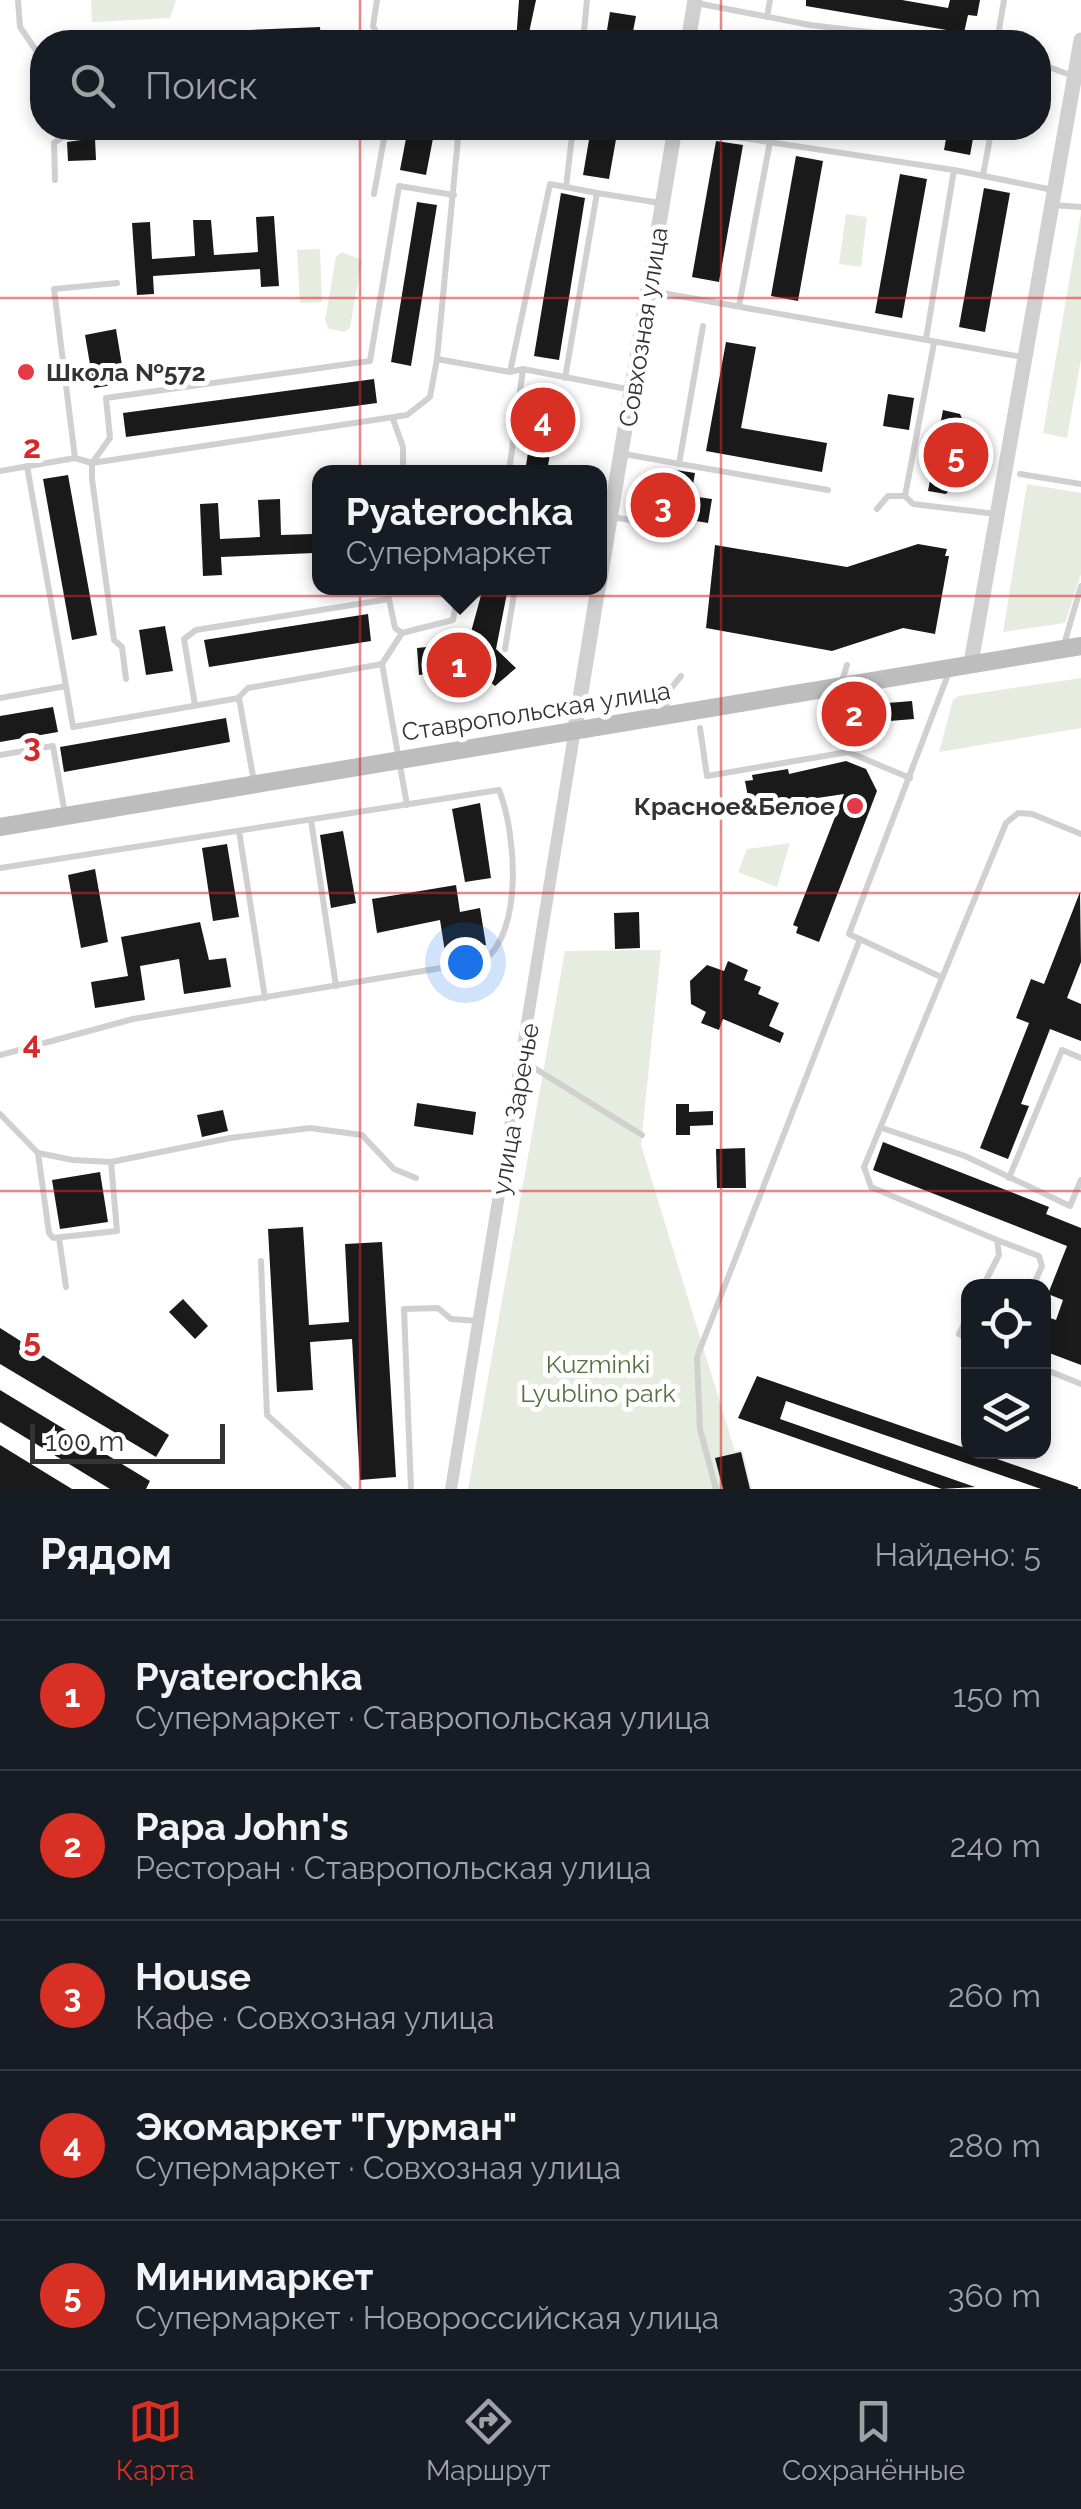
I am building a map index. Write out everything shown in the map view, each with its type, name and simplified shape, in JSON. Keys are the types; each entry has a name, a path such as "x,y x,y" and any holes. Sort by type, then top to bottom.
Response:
{"main road":[{"name":"Ставропольская улица","path":"0,826 666,715 845,674 951,666 1072,648"}],"street":[{"path":"690,30 695,2"},
{"path":"970,663 1081,40"},
{"name":"Совхозная улица","path":"607,544 673,140"},
{"name":"Совхозная улица","path":"576,729 598,595"},
{"name":"улица Заречье","path":"451,1489 576,729"}],"lane":[{"path":"18,0 20,27 30,42"},
{"path":"375,30 377,0"},
{"path":"584,30 588,0"},
{"path":"767,17 770,0"},
{"path":"999,30 1004,0"},
{"path":"695,2 863,30"},
{"path":"1051,65 1077,68"},
{"path":"55,180 54,144 59,140"},
{"path":"374,194 384,140"},
{"path":"0,471 75,458 92,463 407,415 430,397 458,140"},
{"path":"566,187 572,140"},
{"path":"756,140 982,174 1081,207"},
{"path":"982,174 989,140"},
{"path":"740,306 770,142"},
{"path":"954,170 905,496 913,507 997,514"},
{"path":"510,372 550,184 662,203"},
{"path":"126,679 122,647 114,640 92,463 110,438 106,398 370,360 398,186 454,195"},
{"path":"565,378 597,194"},
{"path":"75,458 54,290 118,284"},
{"path":"650,291 1023,357"},
{"path":"679,464 703,326"},
{"path":"437,359 634,390"},
{"path":"510,465 523,370"},
{"path":"393,418 403,447 403,465"},
{"path":"622,454 828,490"},
{"path":"27,466 74,727 238,698 248,688 382,664"},
{"path":"1020,474 1081,484"},
{"path":"878,508 888,496 905,496"},
{"path":"612,517 688,529"},
{"path":"1072,648 1081,586"},
{"path":"406,805 382,664 402,633 453,620 458,595"},
{"path":"505,649 514,595"},
{"path":"195,706 184,639 196,630 389,599 395,628 402,633"},
{"path":"942,976 850,934 951,666"},
{"path":"666,715 668,694 681,676"},
{"path":"0,698 66,686"},
{"path":"238,698 254,784"},
{"path":"700,728 707,776 848,752 910,778"},
{"path":"0,755 52,746 65,816"},
{"path":"0,868 499,790 513,884 510,915 497,952 484,961 134,1019 0,1055"},
{"path":"1037,1279 1042,1266 1039,1256 872,1187 865,1180 864,1167 1012,816 1032,814 1081,834"},
{"path":"311,820 336,986"},
{"path":"239,831 265,998"},
{"path":"716,1489 700,1429 697,1358 860,939"},
{"path":"1009,1178 1062,1050 1081,1058"},
{"path":"523,1061 642,1135"},
{"path":"0,1114 38,1153 49,1233 59,1238 117,1231 111,1162"},
{"path":"38,1153 111,1162 230,1138 310,1128 362,1135 394,1169 416,1178"},
{"path":"882,1128 965,1156 1070,1206 1081,1180"},
{"path":"59,1238 66,1286"},
{"path":"987,1279 999,1255 998,1240"},
{"path":"261,1261 267,1416 349,1489"},
{"path":"411,1489 404,1308 438,1308 451,1319 479,1321"},
{"path":"1046,1369 1081,1384"}],"green space":[{"path":"91,0 176,0 170,18 92,22"},
{"path":"1081,213 1081,359 1067,438 1043,433"},
{"path":"846,214 867,217 861,267 839,264"},
{"path":"320,249 322,302 300,303 297,250"},
{"path":"342,252 362,260 350,328 344,332 329,329 325,320 336,257"},
{"path":"1027,484 1081,493 1081,574 1065,623 1003,632"},
{"path":"1081,678 1081,728 939,752 953,700 959,696"},
{"path":"790,843 777,887 738,872 747,849"},
{"name":"Kuzminki Lyublino park","path":"661,950 641,1145 735,1451 742,1450 752,1489 468,1489 565,951"}],"building":[{"path":"519,0 536,0 530,30 517,30"},
{"path":"806,0 902,0 948,8 950,0 980,0 977,16 968,15 965,30 806,6"},
{"path":"610,12 636,16 633,30 607,30"},
{"path":"320,27 320,30 249,30"},
{"path":"95,140 96,160 68,161 67,142"},
{"path":"406,140 433,140 426,175 400,170"},
{"path":"589,140 616,140 609,179 583,175"},
{"path":"946,140 973,140 970,155 944,150"},
{"path":"716,141 743,145 719,282 692,277"},
{"path":"796,156 823,161 798,301 771,296"},
{"path":"900,174 927,179 902,318 875,313"},
{"path":"984,188 1010,193 985,332 959,327"},
{"path":"561,193 585,198 559,360 534,356"},
{"path":"417,202 437,205 411,366 391,362"},
{"path":"274,216 279,286 261,287 260,269 153,276 154,294 137,295 132,223 150,222 152,259 195,256 193,220 211,220 214,255 258,252 256,217"},
{"path":"116,329 125,383 94,388 85,335"},
{"path":"726,342 756,347 741,428 827,443 822,472 706,451"},
{"path":"374,379 377,403 126,437 123,413"},
{"path":"888,394 914,398 909,430 883,426"},
{"path":"536,401 558,404 548,465 526,465"},
{"path":"943,410 960,414 964,423 953,486 946,494 928,491"},
{"path":"663,468 695,473 691,496 712,499 708,523 655,514"},
{"path":"68,475 97,635 72,640 43,479"},
{"path":"280,499 281,535 312,534 312,553 221,557 222,575 203,576 200,504 218,503 220,539 260,537 258,500"},
{"path":"918,544 947,549 945,556 949,556 935,634 903,628 832,651 706,628 715,545 847,567"},
{"path":"481,595 507,595 496,649 516,668 495,686 473,667 419,675 417,648 468,643"},
{"path":"368,614 371,641 209,667 204,640"},
{"path":"165,626 173,671 146,675 139,630"},
{"path":"912,701 914,719 840,725 838,707"},
{"path":"53,707 58,732 0,742 0,716"},
{"path":"226,718 230,742 64,772 60,747"},
{"path":"846,761 866,769 877,791 819,942 796,933 798,927 793,925 844,794 750,808 745,781 753,780 752,775 788,769 789,774"},
{"path":"480,803 491,878 465,882 452,809"},
{"path":"343,831 356,903 331,908 320,835"},
{"path":"227,844 239,917 213,921 202,848"},
{"path":"95,869 108,942 81,948 68,875"},
{"path":"456,885 460,912 480,908 486,945 445,952 440,920 377,933 372,899"},
{"path":"1080,892 1081,962 1067,998 1081,1004 1081,1041 1050,1029 1021,1104 1029,1106 1008,1159 980,1148 1029,1023 1016,1018 1031,979 1044,984"},
{"path":"639,912 640,948 615,949 614,913"},
{"path":"200,922 209,960 226,958 231,987 184,994 179,959 140,966 145,1000 95,1008 91,982 128,976 121,937"},
{"path":"728,961 748,970 744,980 761,987 758,994 779,1003 769,1026 784,1033 780,1043 723,1019 719,1030 701,1023 706,1012 691,1004 690,981 707,965 724,971"},
{"path":"417,1103 476,1112 473,1135 414,1126"},
{"path":"676,1104 689,1104 689,1112 713,1111 713,1125 690,1126 690,1135 676,1135"},
{"path":"223,1110 228,1131 202,1137 197,1115"},
{"path":"883,1142 1049,1207 1046,1214 1081,1228 1081,1365 1051,1354 1051,1318 1056,1320 1063,1300 1051,1295 1051,1286 1067,1246 873,1170"},
{"path":"745,1148 746,1188 717,1188 716,1149"},
{"path":"100,1172 108,1222 60,1229 52,1180"},
{"path":"303,1227 309,1325 349,1322 345,1244 382,1242 396,1477 360,1480 352,1339 310,1342 313,1390 277,1392 268,1229"},
{"path":"183,1299 208,1326 195,1339 169,1312"},
{"path":"0,1328 169,1435 156,1457 0,1364"},
{"path":"757,1376 961,1447 961,1459 997,1459 1078,1489 1041,1489 786,1401 780,1419 975,1487 942,1489 738,1418"},
{"path":"0,1390 150,1481 146,1489 110,1489 0,1422"},
{"path":"0,1445 72,1489 0,1489"},
{"path":"741,1452 750,1489 723,1489 715,1458"}],"place":[{"name":"Школа №572","path":"26,372"},
{"name":"Экомаркет \"Гурман\"","path":"543,420"},
{"name":"Минимаркет","path":"956,455"},
{"name":"House","path":"663,505"},
{"name":"Pyaterochka","path":"459,665"},
{"name":"Papa John's","path":"854,714"},
{"name":"Красное&Белое","path":"855,806"}]}
